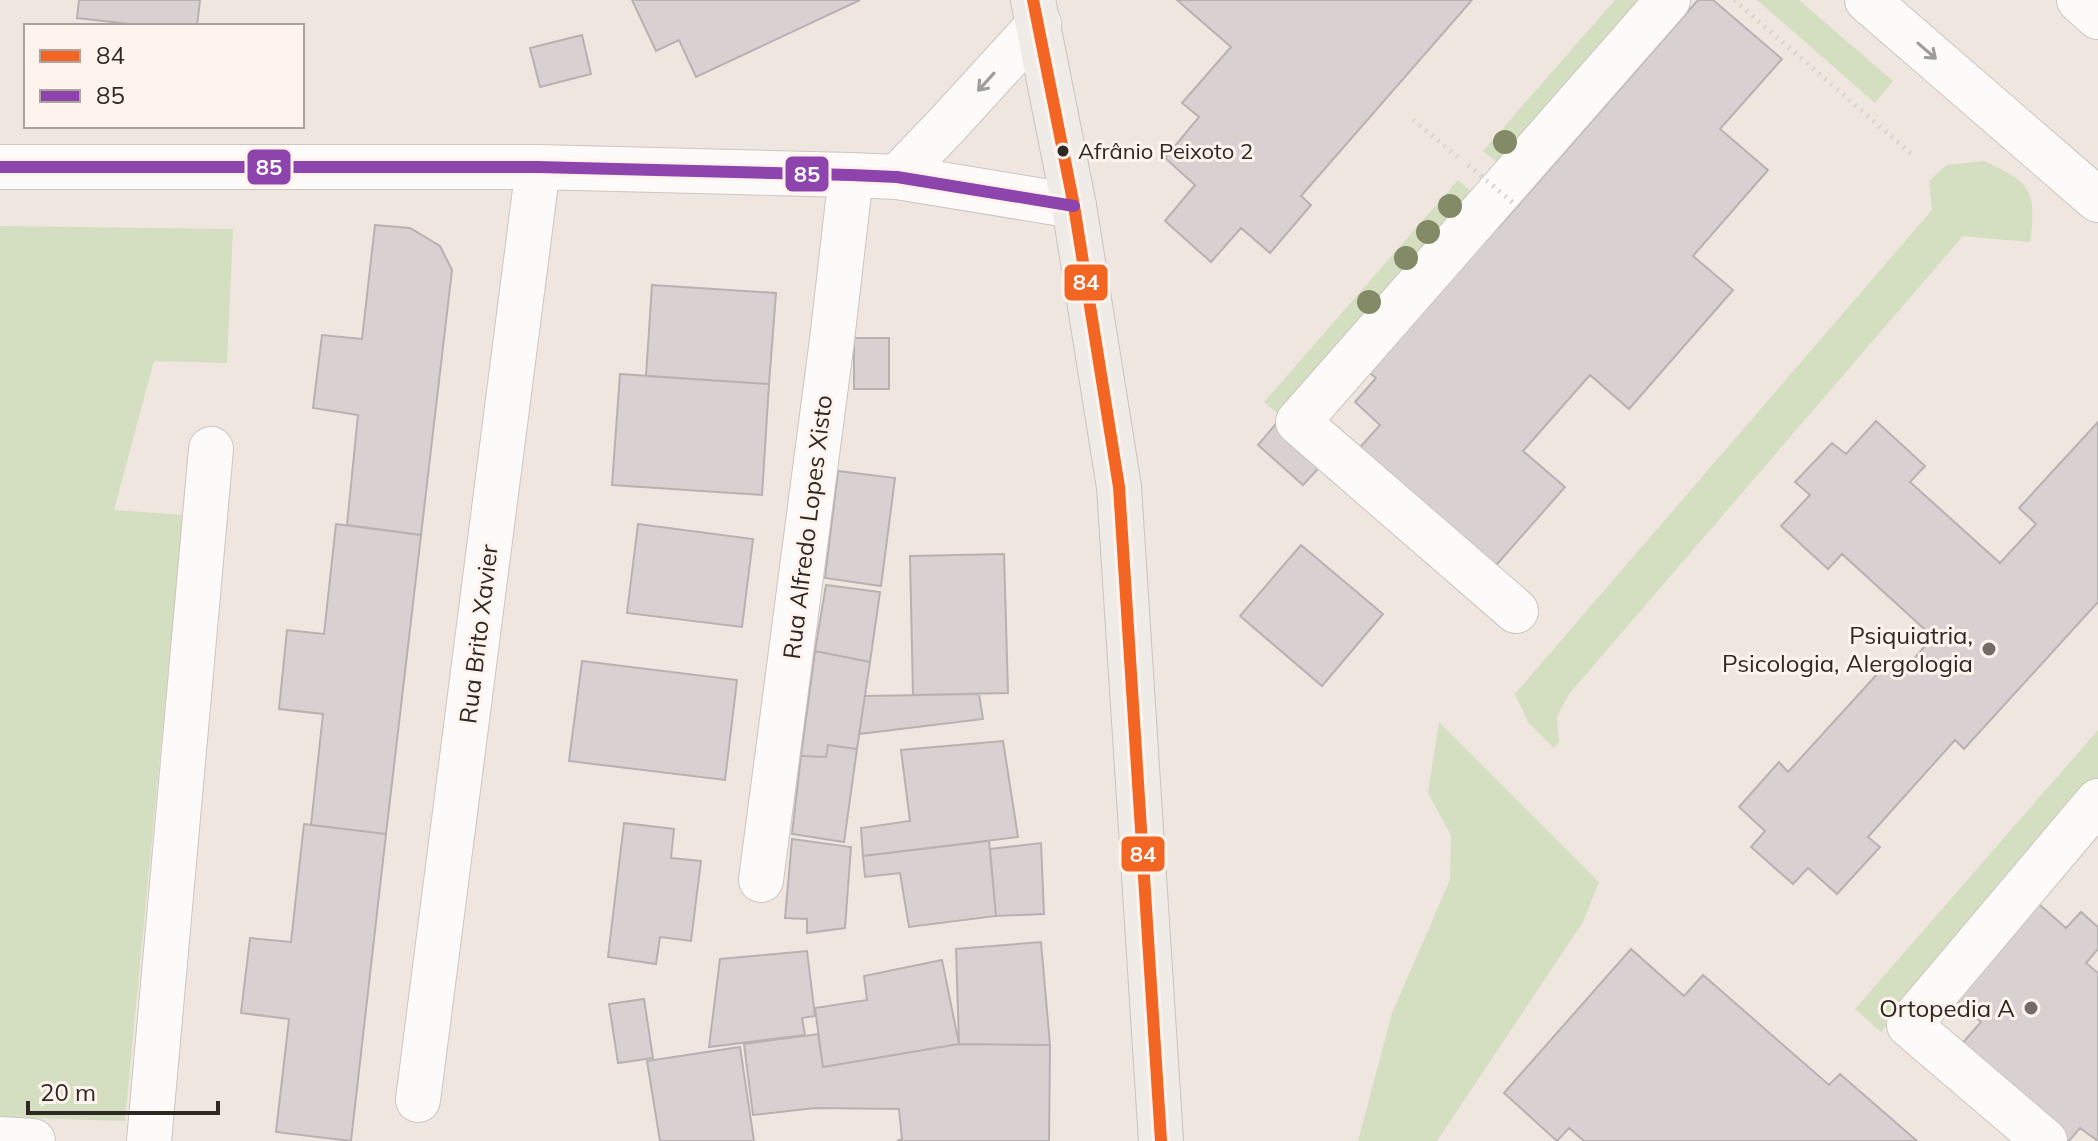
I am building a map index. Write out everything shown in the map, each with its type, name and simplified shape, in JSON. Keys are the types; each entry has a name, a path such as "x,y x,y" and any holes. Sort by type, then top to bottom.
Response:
{"main road":[{"path":"1036,12 1074,206 1119,487 1161,1141"}],"street":[{"path":"1516,611 1298,422 1668,0"},
{"path":"1867,0 2098,200"},
{"path":"2079,0 2098,17"},
{"path":"897,177 946,126 1036,12"},
{"path":"0,167 538,167 851,175 897,177 1074,206"},
{"name":"Rua Brito Xavier","path":"418,1100 538,167"},
{"name":"Rua Alfredo Lopes Xisto","path":"761,880 851,175"},
{"path":"149,1141 211,449"},
{"path":"2045,1141 1909,1025 2098,801"},
{"path":"0,1139 33,1141"}],"path":[{"path":"1734,0 1914,156"},
{"path":"1413,120 1517,206"}],"green space":[{"path":"1615,0 1643,0 1499,164 1483,151"},
{"path":"1757,0 1799,0 1893,81 1875,103"},
{"path":"1984,161 2012,175 2027,190 2032,210 2030,242 1963,236 1569,694 1557,717 1559,742 1554,748 1528,722 1515,694 1932,210 1929,181 1946,165"},
{"path":"1458,180 1474,194 1280,416 1264,402"},
{"path":"0,226 233,229 227,363 154,361 114,510 183,515 125,1121 0,1117"},
{"path":"1439,722 1599,882 1583,922 1437,1141 1358,1141 1392,1013 1450,880 1451,835 1428,793"},
{"path":"2098,730 2098,783 1881,1032 1855,1009"}],"building":[{"path":"79,0 200,0 197,24 130,24 77,18"},
{"path":"632,0 860,0 696,77 679,40 656,51"},
{"path":"1177,0 1472,0 1301,196 1311,205 1270,253 1241,228 1211,262 1165,221 1195,185 1165,158 1199,117 1182,103 1231,47"},
{"path":"1698,0 1713,0 1782,59 1720,129 1768,170 1693,256 1733,290 1629,409 1590,375 1523,451 1565,487 1491,571 1355,453 1380,425 1355,402 1376,378 1360,365 1488,219 1498,228"},
{"path":"582,35 591,74 540,87 530,48"},
{"path":"375,225 410,228 440,246 452,270 421,535 347,525 358,415 313,408 322,335 362,339"},
{"path":"652,285 776,293 769,384 646,376"},
{"path":"854,338 889,338 889,389 854,389"},
{"path":"620,374 769,384 762,495 612,485"},
{"path":"1281,418 1328,458 1303,485 1258,445"},
{"name":"Psiquiatria, Psicologia, Alergologia","path":"1876,421 1925,466 1910,482 2000,563 2036,524 2019,508 2098,422 2098,602 1964,749 1955,740 1868,837 1880,847 1837,894 1808,868 1793,884 1751,847 1765,831 1739,807 1779,762 1788,772 1890,660 1903,671 1933,637 1842,554 1828,569 1781,526 1810,495 1795,482 1832,443 1846,454"},
{"path":"838,471 895,478 881,586 825,578"},
{"path":"336,524 421,535 386,834 311,825 323,714 279,709 287,630 324,634"},
{"path":"638,524 753,539 742,627 627,613"},
{"path":"1301,545 1383,614 1322,686 1240,616"},
{"path":"1004,554 1008,693 913,695 910,556"},
{"path":"826,585 880,592 870,662 815,651"},
{"path":"815,651 870,662 857,749 828,745 826,757 801,756"},
{"path":"582,661 737,680 725,780 569,761"},
{"path":"979,694 983,719 859,734 865,696"},
{"path":"1003,741 1018,837 863,856 861,828 910,821 901,750"},
{"path":"828,745 857,749 844,842 792,834 801,756 826,757"},
{"path":"624,823 674,829 671,858 701,861 691,941 660,937 656,964 608,957"},
{"path":"304,824 386,834 351,1141 276,1132 289,1019 241,1013 250,938 291,942"},
{"path":"792,839 851,847 845,928 807,933 807,919 785,918"},
{"path":"989,841 996,916 909,927 900,873 865,877 863,856"},
{"path":"1041,843 1044,914 996,916 990,849"},
{"name":"Ortopedia A","path":"2032,898 2066,928 2081,912 2098,927 2098,949 2086,963 2098,973 2098,1141 2080,1128 2069,1141 2054,1141 1953,1054 1981,1022 1948,993"},
{"path":"1041,942 1050,1045 959,1044 956,949"},
{"path":"1631,949 1684,996 1703,975 1829,1085 1840,1074 1917,1141 1584,1141 1569,1128 1557,1141 1504,1093"},
{"path":"807,951 815,1016 802,1018 805,1035 709,1047 720,959"},
{"path":"942,960 959,1044 823,1067 815,1008 867,1000 864,976"},
{"path":"644,999 653,1058 618,1063 609,1004"},
{"path":"818,1034 823,1067 959,1044 1050,1045 1049,1141 897,1141 902,1139 899,1109 815,1108 753,1115 744,1044"},
{"path":"740,1047 754,1141 660,1141 647,1061"}],"transit line":[{"name":"84","path":"1033,0 1074,206 1119,487 1161,1141"},
{"name":"85","path":"0,167 538,167 851,175 897,177 1074,206"}],"place":[{"name":"Afrânio Peixoto 2","path":"1063,151"},
{"name":"Psiquiatria, Psicologia, Alergologia","path":"1989,649"},
{"name":"Ortopedia A","path":"2031,1008"}]}
